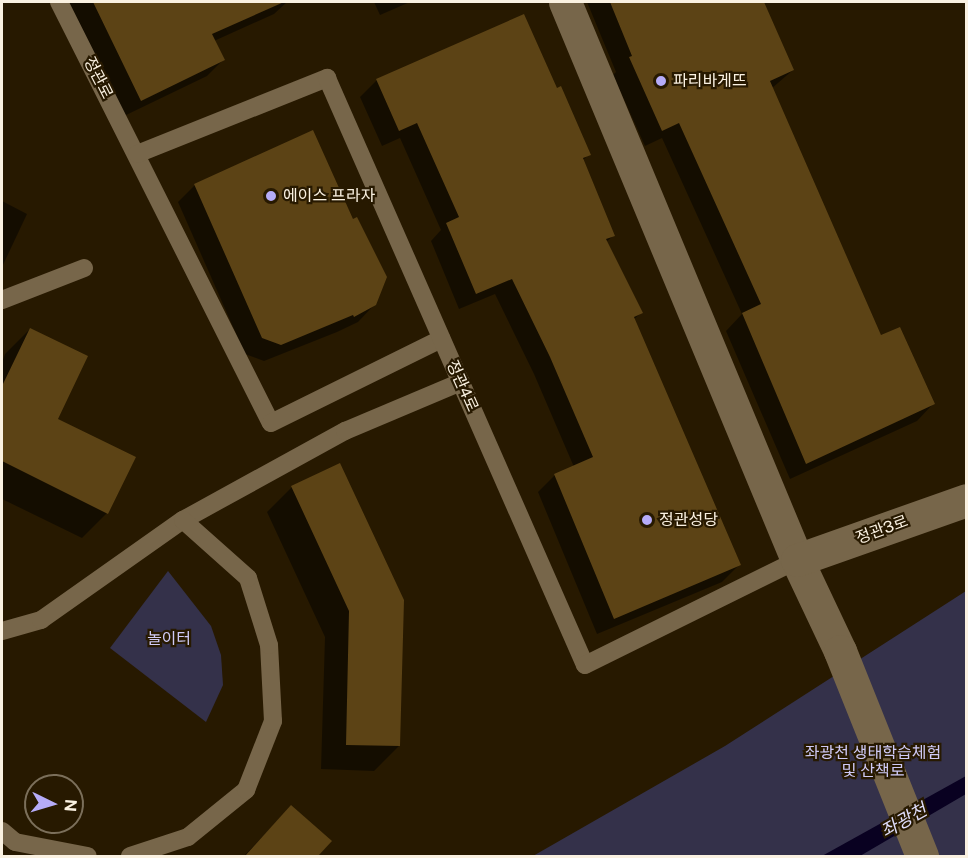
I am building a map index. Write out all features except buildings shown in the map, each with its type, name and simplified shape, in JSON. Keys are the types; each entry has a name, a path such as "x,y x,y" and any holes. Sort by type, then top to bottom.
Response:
{"street":[{"path":"565,2 797,560 840,651 922,856"},
{"name":"정관3로","path":"797,560 966,500"}],"lane":[{"name":"정관로","path":"59,2 271,423 441,339"},
{"name":"정관4로","path":"136,154 327,78 585,665 797,560"},
{"path":"2,300 84,268"},
{"path":"2,631 41,620 183,519 345,431 460,382"},
{"path":"130,856 188,837 246,790 273,721 269,645 248,578 183,519"},
{"path":"2,831 15,842 88,856"}],"green space":[{"name":"놀이터","path":"168,571 211,626 221,655 223,685 206,722 110,648"},
{"name":"좌광천 생태학습체험 및 산책로","path":"966,591 966,856 533,856 725,746"}],"water":[{"name":"좌광천","path":"966,776 966,794 860,856 822,856"}],"place":[{"name":"파리바게뜨","path":"661,81"},
{"name":"에이스 프라자","path":"271,196"},
{"name":"정관성당","path":"647,520"}]}
